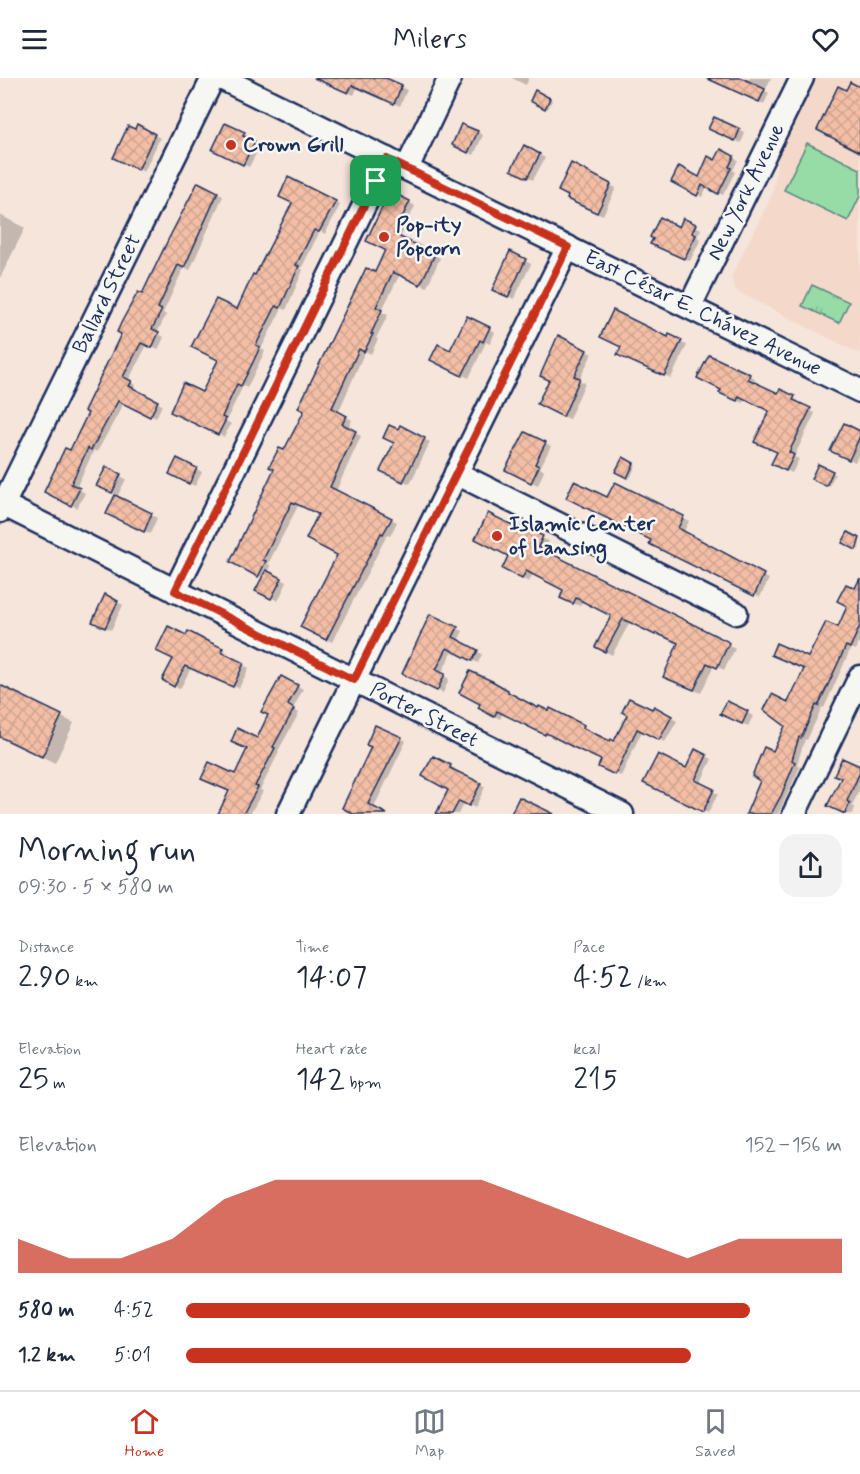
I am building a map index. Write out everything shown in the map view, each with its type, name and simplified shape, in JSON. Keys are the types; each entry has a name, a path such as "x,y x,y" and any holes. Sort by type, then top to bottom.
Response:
{"street":[{"name":"Ballard Street","path":"1,506 213,78"},
{"name":"East César E. Chávez Avenue","path":"221,78 860,391"},
{"path":"175,591 397,163 450,78"},
{"name":"New York Avenue","path":"690,306 802,78"},
{"path":"288,814 568,247"},
{"path":"456,473 736,613"},
{"name":"Porter Street","path":"1,506 622,814"},
{"path":"794,814 860,677"}],"shaded area":[{"path":"815,78 860,78 860,354 736,291 731,277 773,193 778,156"}],"green space":[{"path":"807,143 860,169 860,196 848,221 784,190"},
{"path":"812,285 849,302 839,323 802,306"}],"building":[{"path":"314,78 386,78 402,85 394,104 352,85 348,93"},
{"path":"706,78 742,78 765,89 759,102"},
{"path":"850,82 860,87 860,152 817,130 838,86 846,90"},
{"path":"535,90 550,98 545,109 530,101"},
{"path":"714,117 740,129 735,141 708,129"},
{"path":"225,123 245,132 243,136 255,141 243,165 212,150"},
{"path":"137,124 155,134 138,170 113,158 128,126 135,129"},
{"path":"461,124 478,131 468,153 452,145"},
{"path":"524,145 540,154 527,178 511,170"},
{"path":"721,149 734,156 729,167 731,168 718,194 702,185 697,196 671,182 679,166 699,177 708,156 715,160"},
{"path":"571,163 611,184 597,213 567,199 568,196 558,191"},
{"path":"288,177 336,201 319,232 314,230 296,265 299,266 280,308 276,306 256,345 260,347 241,386 237,384 222,417 226,419 218,435 170,412 183,383 202,392 218,360 191,347 216,299 237,309 253,274 255,275 292,203 279,197"},
{"path":"198,182 218,192 184,268 178,265 158,308 162,310 152,329 159,332 152,348 141,343 123,377 132,381 129,386 158,401 150,417 118,401 91,450 88,448 71,484 80,488 71,506 44,492 65,448 70,450 88,413 84,411 121,334 117,332 122,321 138,292 142,294"},
{"path":"390,191 410,201 394,234 435,254 420,285 393,272 376,307 382,310 371,334 373,334 364,352 359,349 332,408 347,416 342,424 356,431 330,487 392,518 383,534 381,533 326,640 300,627 337,555 306,539 318,514 292,502 263,560 266,561 258,577 230,562 274,469 269,467 279,448 284,450 304,411 298,408 366,268 375,272 385,250 366,241"},
{"path":"660,217 679,227 683,218 696,224 692,233 696,235 684,259 650,244 653,239 650,237"},
{"path":"510,251 526,259 508,297 492,290"},
{"path":"613,310 668,337 669,334 682,340 664,376 617,355 621,347 600,337"},
{"path":"467,316 490,327 483,342 480,340 462,376 430,360 438,344 450,350"},
{"path":"558,335 587,350 574,376 580,378 563,417 537,404 549,380 540,376"},
{"path":"709,355 750,374 748,379 778,393 780,389 795,396 793,400 811,408 789,452 794,455 786,471 771,464 777,452 754,442 769,411 739,396 737,401 719,393 721,390 697,378"},
{"path":"844,423 860,431 849,460 830,451"},
{"path":"389,425 398,429 400,425 425,438 403,482 380,471 394,443 383,438"},
{"path":"525,432 546,442 535,464 539,466 531,483 505,470"},
{"path":"623,457 634,463 627,478 615,472"},
{"path":"177,458 197,468 189,484 169,474"},
{"path":"818,464 833,471 826,486 811,479"},
{"path":"106,467 121,474 112,493 96,486"},
{"path":"574,481 607,497 615,482 684,516 678,528 764,574 754,596 649,544 651,540 566,498"},
{"path":"115,495 152,513 144,532 106,514"},
{"path":"488,513 520,529 522,525 543,536 538,547 727,641 729,643 717,668 707,663 694,690 663,677 678,643 656,633 655,635 623,619 605,652 595,647 611,616 576,598 573,604 560,598 563,590 526,571 522,579 502,569 508,556 475,539"},
{"path":"848,532 860,538 856,550 842,543"},
{"path":"266,570 282,578 271,599 255,591"},
{"path":"860,578 860,626 850,648 846,646 818,706 816,705 801,738 799,737 792,760 795,762 781,796 771,814 746,814 760,781 752,776 764,747 773,751 785,726 764,710 772,694 788,702 804,669 771,655 776,643 808,657 826,622 838,627 847,606 837,601 846,584 855,588"},
{"path":"105,594 118,601 105,628 92,622"},
{"path":"430,614 458,627 453,637 478,650 472,661 447,648 436,670 445,674 437,691 402,674"},
{"path":"168,626 186,635 188,631 223,648 221,652 244,663 233,687 185,666 174,687 162,680 173,659 156,651"},
{"path":"470,671 538,708 539,706 549,711 550,708 584,725 583,728 610,741 611,739 614,741 627,715 622,712 629,698 652,709 654,706 672,716 659,740 637,729 615,775 598,767 601,760 546,733 545,735 497,711 494,717 478,708 480,704 459,693"},
{"path":"281,676 298,685 288,705 294,709 273,747 275,748 255,786 258,787 243,814 218,814 229,791 201,779 209,762 235,774 247,749 231,742 237,728 257,738 268,715 261,712"},
{"path":"0,685 62,715 42,757 0,737"},
{"path":"727,701 748,711 742,724 720,714"},
{"path":"375,725 402,737 368,804 387,814 353,814 342,808 371,747 366,745"},
{"path":"695,749 707,755 695,780 714,789 703,812 643,783 658,754 686,768"},
{"path":"433,756 451,765 450,768 481,783 469,806 459,801 452,814 436,814 448,790 422,776"},
{"path":"842,758 860,766 860,772 847,801 850,803 845,814 827,806 841,778 834,775"},
{"path":"519,797 554,814 511,814"}],"place":[{"name":"Crown Grill","path":"231,145"},
{"name":"Pop-ity Popcorn","path":"384,237"},
{"name":"Islamic Center of Lansing","path":"497,536"}],"route":[{"path":"387,159 568,247 354,680 175,591 376,181 387,159"}]}
